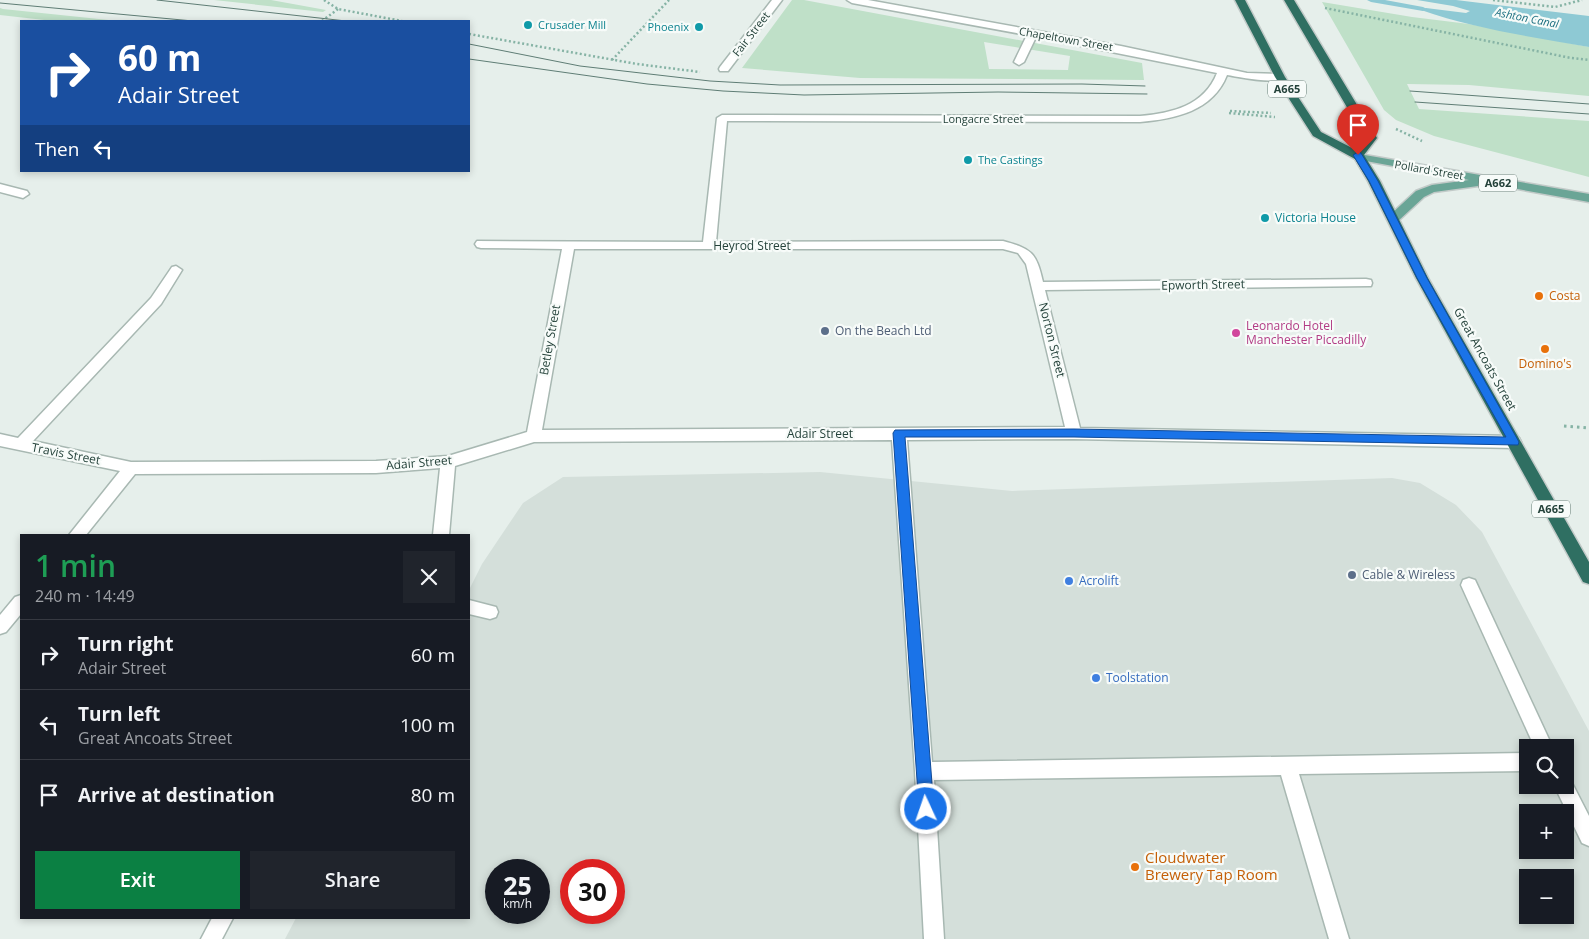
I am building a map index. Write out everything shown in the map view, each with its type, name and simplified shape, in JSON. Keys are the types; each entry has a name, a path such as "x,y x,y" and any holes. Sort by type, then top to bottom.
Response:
{"highway":[{"name":"A665","path":"1240,0 1280,77 1318,136 1358,156"},
{"path":"1291,3 1371,138 1358,156"},
{"name":"Great Ancoats Street","path":"1358,156 1422,278 1589,576"}],"main road":[{"name":"Pollard Street","path":"1358,156 1492,182 1589,198"},
{"path":"1392,219 1420,194 1432,189 1492,182"}],"street":[{"name":"Fair Street","path":"724,69 777,0"},
{"name":"Chapeltown Street","path":"852,0 1033,33 1247,76 1280,77"},
{"path":"1019,62 1033,33"},
{"name":"Longacre Street","path":"709,246 722,118 1164,118 1186,111 1203,100 1219,84 1223,71"},
{"path":"0,188 23,194"},
{"name":"Heyrod Street","path":"481,244 709,246 1003,245 1022,250"},
{"name":"Betley Street","path":"534,436 569,244"},
{"name":"Norton Street","path":"1022,250 1032,263 1039,286 1074,433"},
{"path":"22,445 156,301 176,270"},
{"name":"Epworth Street","path":"1039,286 1366,283"},
{"path":"899,433 924,771 934,939"},
{"name":"Adair Street","path":"131,468 376,467 448,462 534,436 1074,433 1514,442"},
{"name":"Travis Street","path":"0,440 131,468"},
{"path":"441,534 448,462"},
{"path":"78,534 131,468"},
{"path":"1469,585 1540,739"},
{"path":"0,628 20,603"},
{"path":"470,607 490,612"},
{"path":"924,771 1519,762"},
{"path":"1287,765 1339,939"},
{"path":"1568,794 1589,836"},
{"path":"211,939 222,919"}],"path":[{"path":"324,0 338,9 397,20"},
{"path":"612,60 669,0"},
{"path":"1493,0 1555,6 1582,0"},
{"path":"1319,8 1589,60"},
{"path":"323,20 338,9"},
{"path":"470,34 612,60 714,73 724,69"},
{"path":"1222,110 1274,113"},
{"path":"1228,113 1277,118"},
{"path":"1394,128 1428,143"},
{"path":"1564,426 1589,428"}],"shaded area":[{"path":"820,472 1012,491 1392,478 1420,483 1456,505 1482,532 1589,731 1589,939 285,939 295,919 470,919 470,588 482,564 523,503 563,477"}],"green space":[{"path":"214,0 271,0 326,10 323,12"},
{"path":"792,0 804,0 1142,63 1144,80 860,78 742,68","holes":["984,42 1070,56 1068,70 989,69"]},
{"path":"1322,2 1412,17 1469,24 1589,47 1589,96 1469,85 1407,84 1419,109 1589,121 1589,177 1434,136 1396,120 1384,110"},
{"path":"0,8 108,20 44,20 0,15"}],"water":[{"name":"Ashton Canal","path":"1417,0 1456,0 1589,16 1589,47 1504,32 1441,17 1421,10 1426,8 1466,13 1470,11"}],"waterway":[{"path":"1371,0 1423,9"}],"tram line":[{"path":"157,0 337,20"},
{"path":"0,3 182,20"},
{"path":"470,44 580,66 710,81 780,85 1082,84 1145,86"},
{"path":"470,59 647,84 723,91 804,95 998,92 1147,94"},
{"path":"1410,91 1589,104"},
{"path":"1415,102 1589,114"}],"place":[{"name":"Crusader Mill","path":"528,25"},
{"name":"Phoenix","path":"699,27"},
{"name":"The Castings","path":"968,160"},
{"name":"Victoria House","path":"1265,218"},
{"name":"Costa","path":"1539,296"},
{"name":"On the Beach Ltd","path":"825,331"},
{"name":"Leonardo Hotel Manchester Piccadilly","path":"1236,333"},
{"name":"Domino's","path":"1545,349"},
{"name":"Cable & Wireless","path":"1352,575"},
{"name":"Acrolift","path":"1069,581"},
{"name":"Toolstation","path":"1096,678"},
{"name":"Cloudwater Brewery Tap Room","path":"1135,867"}],"route":[{"path":"926,809 899,433 1074,433 1514,442 1422,278 1374,181 1358,155"}]}
